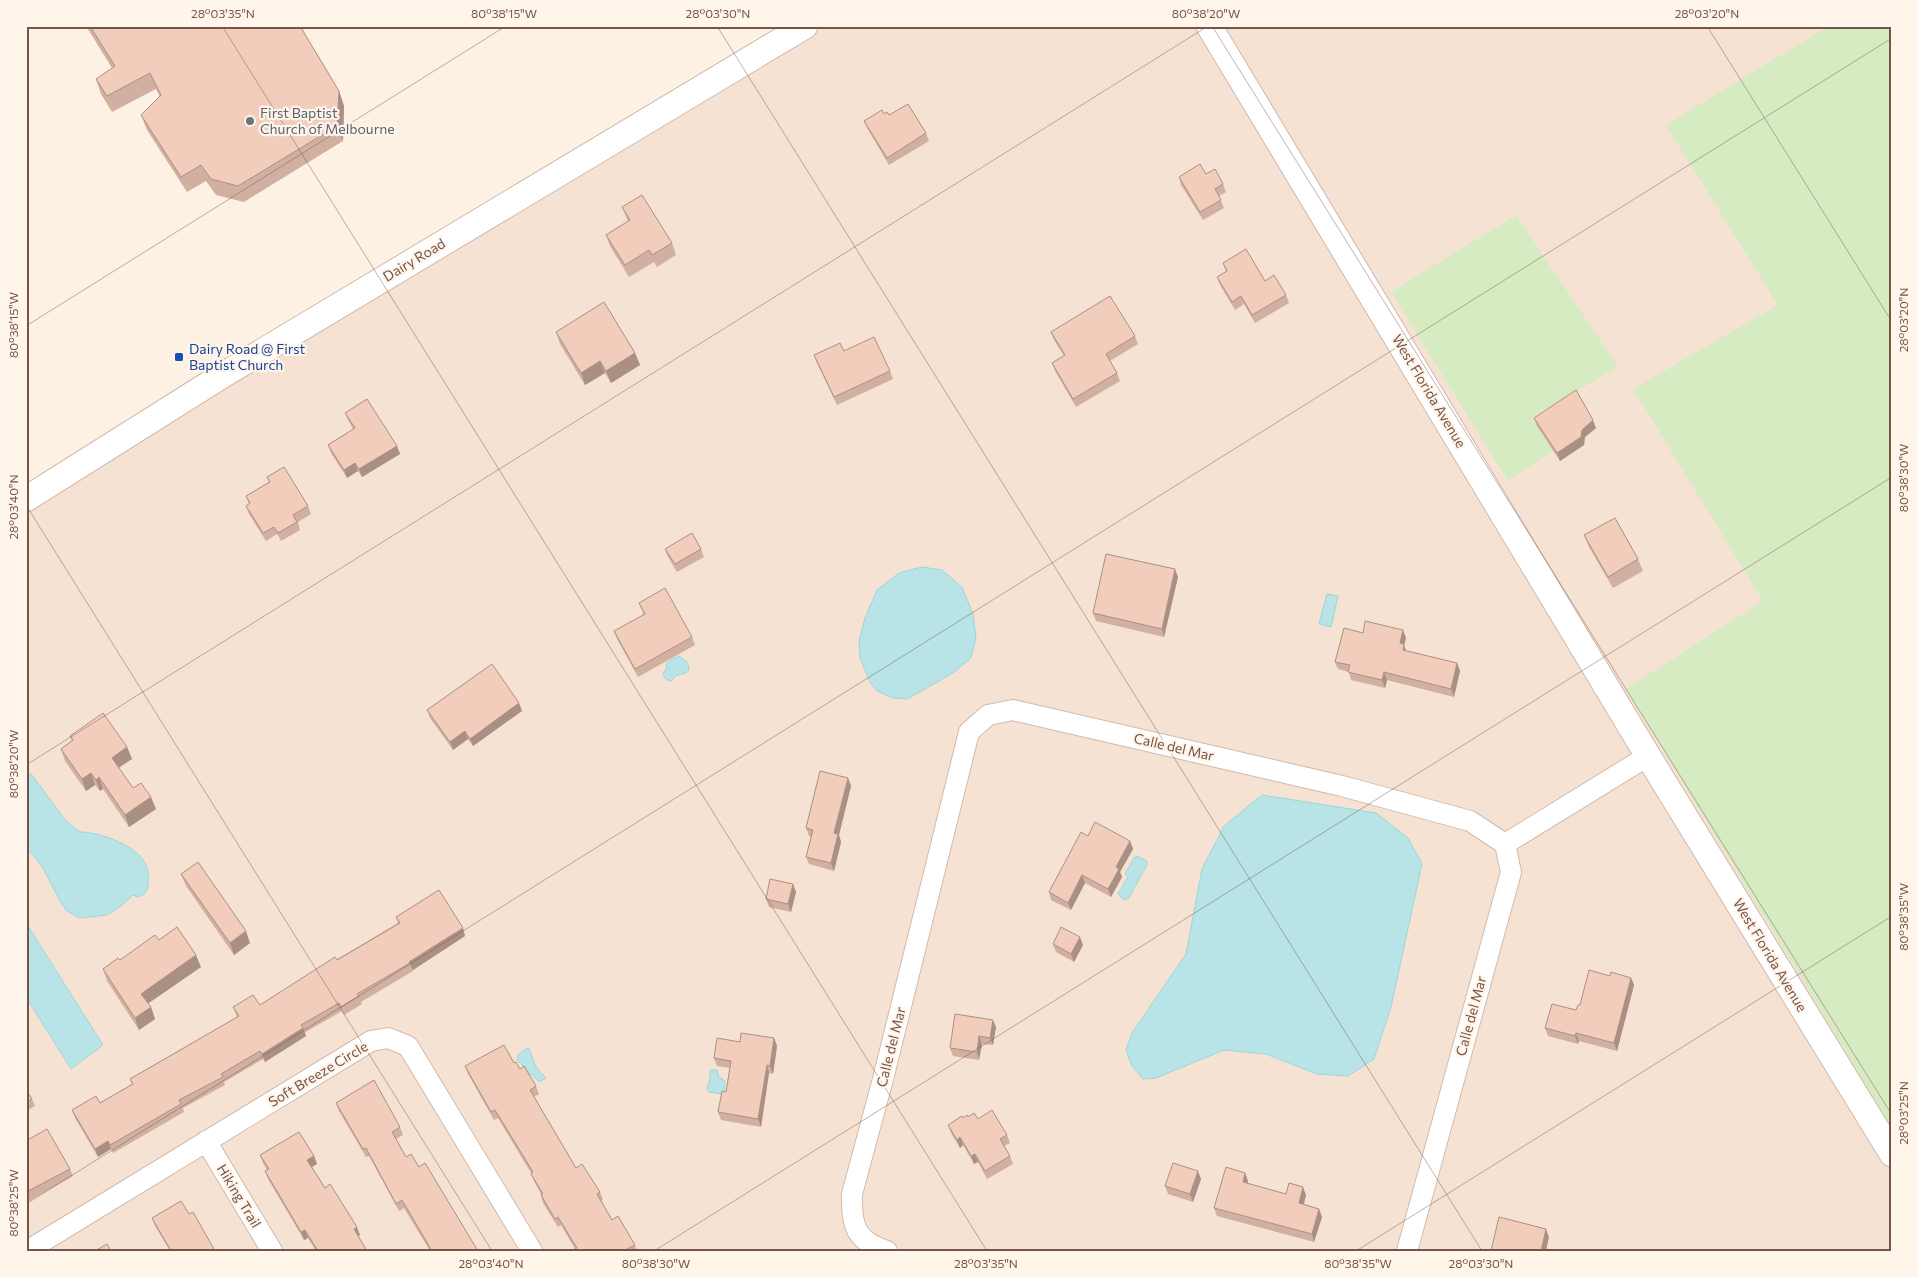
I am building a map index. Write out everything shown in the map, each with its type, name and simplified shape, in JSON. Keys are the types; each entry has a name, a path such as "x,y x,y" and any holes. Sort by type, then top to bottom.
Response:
{"street":[{"name":"Dairy Road","path":"26,499 223,374 805,26"},
{"name":"West Florida Avenue","path":"1209,26 1648,756 1892,1154"},
{"name":"Calle del Mar","path":"887,1251 864,1240 854,1228 852,1194 883,1079 969,732 988,715 1012,710 1342,786 1470,821 1504,844 1511,872 1407,1251"},
{"path":"1504,844 1648,756"},
{"name":"Soft Breeze Circle","path":"27,1251 371,1041 388,1038 408,1046 532,1251"},
{"name":"Hiking Trail","path":"206,1141 272,1251"}],"shaded area":[{"path":"805,26 1892,26 1892,1251 26,1251 26,499"}],"green space":[{"path":"1829,26 1892,26 1892,1130 1626,689 1763,601 1633,389 1778,305 1666,125"},
{"path":"1516,215 1618,367 1532,417 1553,451 1508,481 1391,292"}],"water":[{"path":"922,567 942,570 962,587 973,614 976,638 971,658 953,673 907,699 893,698 877,691 870,682 860,658 859,641 865,618 877,590 899,573"},
{"path":"1327,594 1338,596 1331,627 1319,624"},
{"path":"679,656 688,663 689,670 686,673 677,675 671,681 668,680 663,674 667,668 666,664"},
{"path":"26,772 32,775 66,821 80,832 98,835 119,842 137,853 148,870 148,888 144,894 138,897 133,895 107,915 80,918 67,911 42,866 26,847"},
{"path":"1262,795 1376,813 1408,838 1422,864 1391,1007 1374,1059 1348,1076 1317,1074 1266,1054 1224,1050 1156,1078 1143,1079 1132,1066 1126,1050 1132,1033 1186,954 1202,869 1224,826"},
{"path":"1137,856 1147,861 1147,865 1128,899 1123,899 1118,894 1128,877 1125,874"},
{"path":"26,923 103,1045 71,1069 26,997"},
{"path":"527,1048 536,1067 546,1078 541,1081 538,1081 533,1075 528,1073 517,1060 519,1054"},
{"path":"717,1070 719,1077 725,1081 722,1094 709,1092 707,1089 710,1071"}],"building":[{"name":"First Baptist Church of Melbourne","path":"90,26 300,26 339,91 337,126 238,186 211,179 201,165 181,177 141,115 161,95 150,73 107,96 96,79 115,66"},
{"path":"908,104 926,133 887,158 864,121 882,110 884,114 887,112 889,115"},
{"path":"1200,164 1206,174 1215,169 1223,184 1215,189 1221,200 1200,212 1179,177"},
{"path":"642,195 672,243 652,255 649,250 625,265 606,235 630,220 622,207"},
{"path":"1246,249 1265,281 1274,275 1286,295 1252,315 1241,296 1232,302 1217,277 1227,271 1223,263"},
{"path":"1110,296 1135,336 1106,354 1117,373 1073,399 1052,363 1065,355 1051,332"},
{"path":"604,302 635,353 606,371 600,361 581,373 556,332"},
{"path":"874,337 890,371 834,397 814,355 840,343 844,351"},
{"path":"1576,390 1593,420 1582,430 1581,437 1557,453 1534,418"},
{"path":"367,399 397,446 359,469 355,463 344,470 328,445 355,428 345,413"},
{"path":"284,467 308,506 293,515 297,522 278,533 274,527 263,533 246,506 250,503 246,496 270,482 267,477"},
{"path":"1615,518 1638,559 1608,577 1584,535"},
{"path":"692,533 701,549 675,564 665,549"},
{"path":"1106,554 1175,569 1162,629 1093,613"},
{"path":"665,588 692,637 635,669 614,631 645,614 639,603"},
{"path":"1365,621 1403,630 1400,643 1404,644 1403,650 1457,663 1451,689 1384,672 1382,680 1348,672 1350,665 1335,662 1344,628 1363,633"},
{"path":"492,664 519,703 470,739 465,731 450,742 427,710"},
{"path":"103,713 127,747 112,758 133,788 141,783 151,797 125,815 99,777 96,780 91,773 82,779 61,749 73,740 70,736"},
{"path":"820,771 848,778 834,833 838,834 831,863 806,857 813,830 806,828"},
{"path":"1095,822 1130,841 1116,867 1119,869 1108,889 1082,875 1068,903 1049,892 1081,832 1088,836"},
{"path":"198,862 246,931 230,943 181,874"},
{"path":"770,879 793,884 788,904 766,899"},
{"path":"439,890 463,928 410,963 357,994 359,996 341,1007 339,1003 301,1025 303,1028 262,1054 260,1051 221,1074 223,1077 179,1100 181,1104 110,1145 108,1141 95,1149 72,1110 96,1096 100,1103 133,1084 130,1079 239,1016 233,1007 253,995 260,1005 335,957 337,960 400,923 396,917"},
{"path":"177,927 196,955 141,994 151,1007 135,1018 103,969 118,958 120,960 155,935 159,940"},
{"path":"1061,927 1080,937 1071,954 1053,944"},
{"path":"1589,970 1610,976 1611,972 1631,978 1614,1043 1576,1033 1575,1036 1545,1028 1552,1004 1576,1010 1578,1005 1580,1005"},
{"path":"955,1014 993,1020 990,1038 979,1036 977,1052 950,1048"},
{"path":"741,1033 774,1038 770,1066 767,1065 758,1119 718,1112 722,1091 726,1092 731,1061 714,1058 717,1038 740,1042"},
{"path":"504,1045 514,1063 516,1062 520,1069 524,1066 536,1086 530,1090 576,1168 582,1164 600,1192 597,1194 612,1220 618,1216 635,1245 627,1249 628,1251 573,1250 577,1248 558,1217 555,1219 541,1195 543,1194 531,1174 533,1172 495,1110 491,1112 465,1066"},
{"path":"374,1080 400,1127 392,1132 406,1157 411,1154 419,1167 425,1163 478,1251 432,1251 402,1200 396,1204 366,1148 363,1149 336,1103"},
{"path":"26,1090 32,1099 26,1102"},
{"path":"992,1110 1007,1135 1000,1139 1010,1156 985,1171 975,1154 971,1156 960,1137 957,1140 948,1125 962,1116 963,1118 967,1115 968,1117 974,1113 978,1119"},
{"path":"47,1129 70,1169 26,1192 26,1141"},
{"path":"299,1132 314,1156 307,1160 325,1188 330,1184 357,1227 354,1229 367,1251 318,1251 305,1230 301,1232 265,1171 269,1169 260,1155"},
{"path":"1173,1163 1198,1171 1190,1194 1165,1186"},
{"path":"1226,1167 1245,1173 1243,1182 1286,1194 1289,1183 1303,1187 1299,1203 1319,1209 1312,1234 1214,1208"},
{"path":"181,1201 189,1214 193,1212 215,1251 171,1251 152,1218"},
{"path":"1499,1217 1546,1229 1541,1251 1491,1251"},
{"path":"107,1244 111,1251 95,1251"}],"place":[{"name":"First Baptist Church of Melbourne","path":"250,121"},
{"name":"Dairy Road @ First Baptist Church","path":"179,357"}]}
